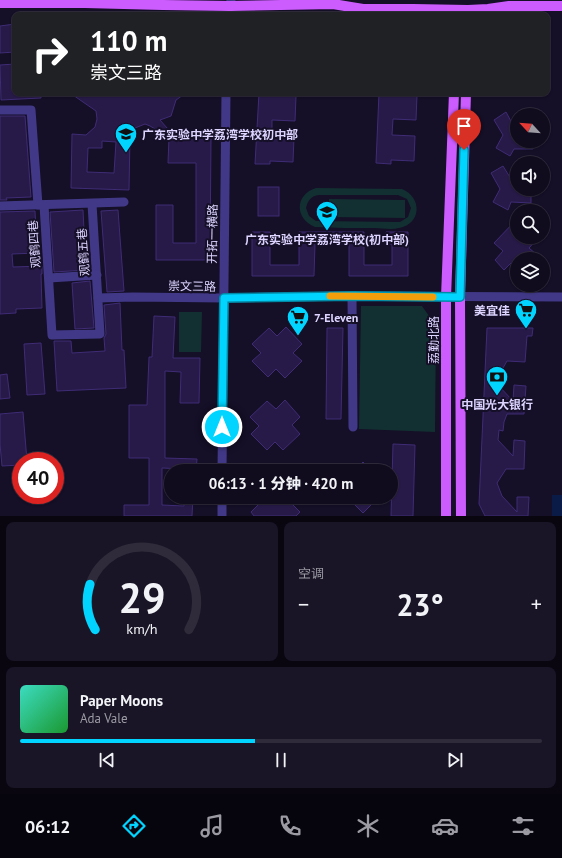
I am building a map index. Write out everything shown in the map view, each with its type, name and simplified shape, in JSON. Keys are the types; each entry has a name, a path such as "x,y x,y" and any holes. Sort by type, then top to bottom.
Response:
{"main road":[{"path":"363,9 371,3 371,0"},
{"path":"0,3 85,3 230,7 334,4 363,9 488,9 509,6 562,6"},
{"path":"499,12 509,6"},
{"path":"413,9 420,12"},
{"name":"荔勤北路","path":"446,516 446,297 454,96"},
{"path":"462,516 460,297 466,96"}],"street":[{"name":"开拓一横路","path":"222,464 226,96"},
{"name":"观鹤四巷","path":"0,110 31,110 49,278 52,335"},
{"path":"0,206 124,202"},
{"name":"观鹤五巷","path":"52,335 100,334 92,204"},
{"path":"49,278 97,275"},
{"name":"崇文三路","path":"98,298 352,296 562,298"},
{"path":"352,296 353,427"},
{"path":"222,504 222,516"}],"green space":[{"path":"316,188 402,189 409,193 413,198 417,210 412,221 407,226 396,229 315,227 304,219 300,207 301,201 309,191","holes":["319,195 398,195 407,199 411,208 408,217 400,222 316,221 309,216 306,208 310,199"]},
{"path":"329,199 405,200 405,218 329,217"},
{"path":"361,306 422,306 436,326 435,432 359,429"},
{"path":"179,312 202,312 201,352 179,352"}],"water":[{"path":"552,495 562,495 562,516 552,516"}],"building":[{"path":"12,24 12,52 0,53 0,26"},
{"path":"12,64 12,96 41,96 41,98 1,100 0,65"},
{"path":"74,96 182,96 176,100 171,116 160,120 175,137 211,137 210,260 156,260 156,205 173,205 173,243 196,243 196,163 168,163 169,137 150,126 145,124 135,128 130,136 129,190 71,188 72,134 86,135 95,127 97,119 96,111","holes":["102,141 116,142 114,173 87,172 88,148 102,148"]},
{"path":"259,96 296,96 295,121 272,120 272,136 294,137 293,162 270,161 270,164 255,164"},
{"path":"379,96 417,96 416,120 393,119 392,135 415,136 414,161 391,160 391,164 376,163"},
{"path":"506,112 510,119 510,148 533,149 514,149 510,156 496,148 503,135 494,120"},
{"path":"0,116 25,116 31,197 6,198 7,200 0,200"},
{"path":"503,166 510,177 510,196 531,196 531,203 511,202 508,210 493,202 500,189 491,173"},
{"path":"258,187 279,187 279,216 258,216"},
{"path":"83,210 86,270 54,272 50,212"},
{"path":"118,210 124,291 107,292 101,211"},
{"path":"35,211 37,253 12,254 13,267 42,266 42,308 16,309 16,313 0,314 0,212"},
{"path":"510,226 510,244 533,244 529,248 534,252 510,252 510,264 504,270 495,260 503,251 494,243"},
{"path":"252,232 270,232 270,265 299,265 299,232 364,232 364,265 392,265 392,244 386,244 386,232 408,232 408,276 349,276 349,244 315,244 314,276 252,276"},
{"path":"90,281 94,328 75,329 72,283"},
{"path":"120,303 122,350 124,350 126,388 57,391 54,341 71,341 72,353 105,351 104,338 106,334 104,305"},
{"path":"154,316 175,317 173,358 200,358 199,403 180,403 181,372 165,371 165,458 197,459 197,464 164,464 164,468 162,468 162,505 184,506 184,504 193,504 192,516 124,516 124,505 149,505 149,458 129,458 129,405 147,405 149,357 152,357"},
{"path":"286,327 302,344 293,353 302,361 285,378 276,369 268,377 252,361 261,353 252,344 269,328 277,336"},
{"path":"327,328 343,328 341,419 326,419"},
{"path":"487,328 533,328 532,336 527,336 525,362 507,361 499,375 498,385 513,401 514,385 526,386 524,414 507,414 503,431 499,430 498,440 513,456 514,440 525,441 524,469 506,469 497,483 502,496 517,512 517,497 529,497 528,516 485,516 479,504"},
{"path":"41,343 45,394 27,395 24,344"},
{"path":"7,374 10,398 0,399 0,375"},
{"path":"285,400 300,417 292,425 300,434 283,450 275,442 267,450 251,434 259,426 250,417 267,401 276,409"},
{"path":"23,412 26,452 12,452 12,465 2,466 0,414"},
{"path":"393,444 415,445 413,516 391,516 391,504 398,504 398,464 392,464"},
{"path":"259,504 292,504 300,512 296,516 254,516 251,512"},
{"path":"354,504 372,504 363,513"}],"slow traffic":[{"path":"330,296 433,297"}],"place":[{"name":"广东实验中学荔湾学校初中部","path":"126,154"},
{"name":"广东实验中学荔湾学校(初中部)","path":"327,232"},
{"name":"美宜佳","path":"526,330"},
{"name":"7-Eleven","path":"298,336"},
{"name":"中国光大银行","path":"497,396"}],"route":[{"path":"222,427 224,298 352,296 460,297 464,150"}]}
